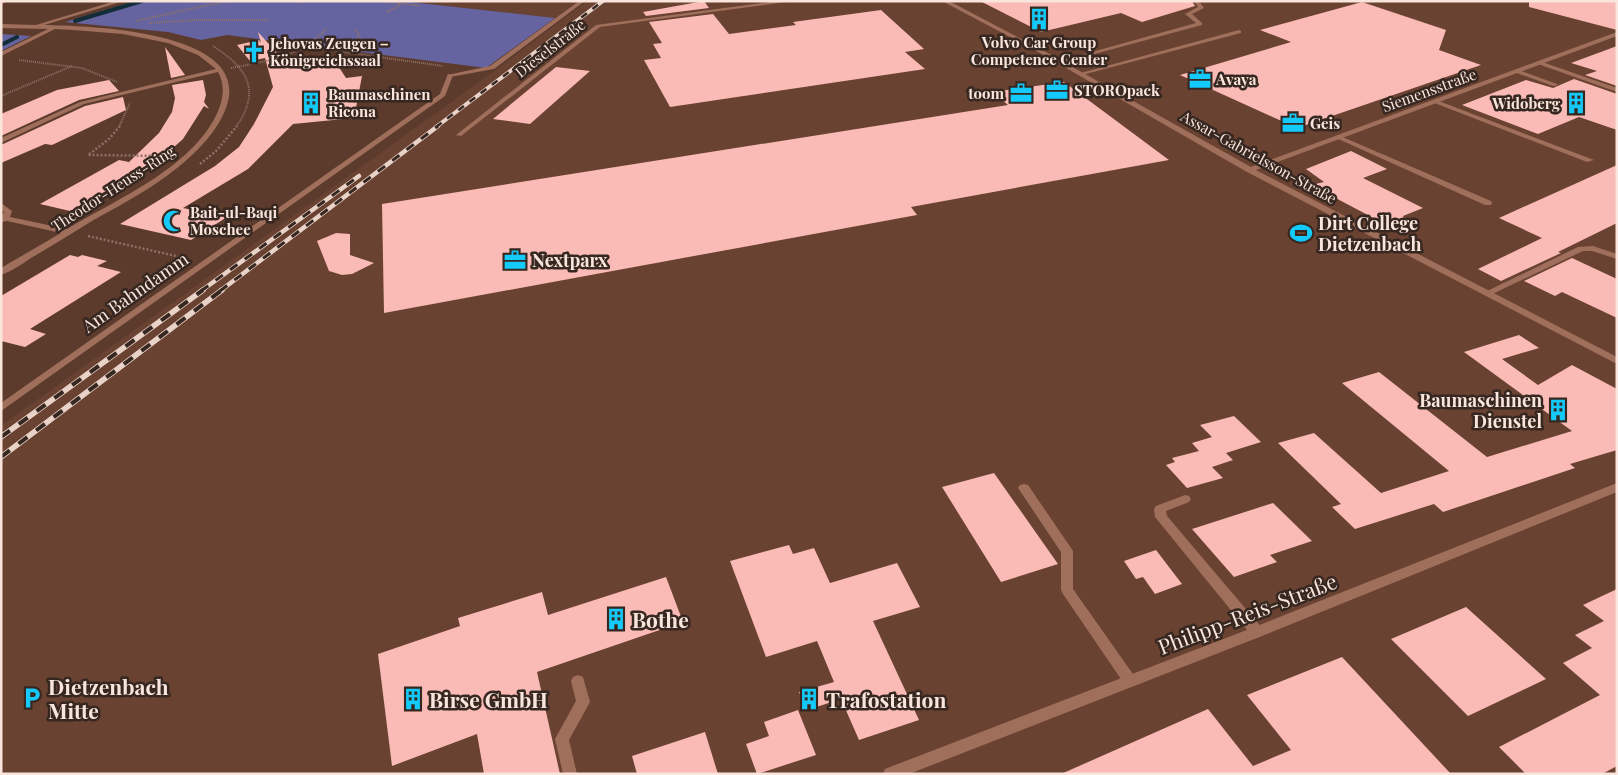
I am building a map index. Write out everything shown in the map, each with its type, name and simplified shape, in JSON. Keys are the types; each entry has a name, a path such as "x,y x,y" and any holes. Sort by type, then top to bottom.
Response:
{"street":[{"path":"1,3 5,1"},
{"path":"33,28 122,1"},
{"path":"450,75 492,68 583,1"},
{"name":"Dieselstraße","path":"459,135 598,26 791,1"},
{"name":"Assar-Gabrielsson-Straße","path":"944,1 1059,62 1250,170 1617,361"},
{"path":"1059,62 1200,24 1188,14 1201,8 1196,1"},
{"path":"1,141 82,103 220,70 216,65 194,51 172,43 123,34 3,27"},
{"path":"1,54 54,29"},
{"path":"1080,74 1239,32"},
{"name":"Siemensstraße","path":"1250,170 1617,34"},
{"path":"1540,62 1617,90"},
{"name":"Theodor-Heuss-Ring","path":"1,272 169,170 203,142 221,117 225,106 228,89 225,76 220,70"},
{"path":"1516,71 1555,85"},
{"name":"Am Bahndamm","path":"1,408 443,95 450,75"},
{"path":"1434,101 1590,160"},
{"path":"1338,137 1488,203"},
{"path":"1,205 8,211 4,219 68,232"},
{"path":"1486,294 1581,249 1593,248 1617,257"},
{"name":"Philipp-Reis-Straße","path":"890,774 1257,632 1617,487"},
{"path":"1024,488 1067,551 1067,590 1130,681"},
{"path":"1185,500 1160,509 1161,518 1257,632"},
{"path":"570,774 562,739 583,702 578,681"}],"path":[{"path":"134,21 227,1"},
{"path":"381,1 420,6"},
{"path":"387,12 399,6 399,3"},
{"path":"137,25 188,20 268,20"},
{"path":"220,70 297,53 319,40 327,28"},
{"path":"336,51 359,38 358,32 354,30"},
{"path":"196,167 229,139 248,108 250,87 242,66 226,52 207,44"},
{"path":"308,47 442,64 450,75"},
{"path":"1,96 74,65"},
{"path":"94,231 86,236 205,262"}],"shaded area":[{"path":"136,1 401,1 555,18 486,68 227,35 201,40 168,32 65,22"},
{"path":"401,1 578,1 555,18"},
{"path":"587,1 1617,1 1617,774 1,774 1,426 493,72"},
{"path":"1,34 31,36 1,51"}],"building":[{"path":"704,1 709,8 646,16 643,12"},
{"path":"980,1 1192,1 1195,6 1142,22 1121,13 1041,32"},
{"path":"1529,1 1617,1 1617,30 1529,7"},
{"path":"1362,2 1446,30 1439,50 1481,65 1297,128 1180,75 1291,42 1260,30"},
{"path":"881,10 924,49 905,52 925,69 670,107 644,60 661,58 653,44 662,43 649,22 713,14 729,34 796,25 793,22"},
{"path":"258,32 287,64 331,55 346,78 362,76 354,118 293,124 248,169 183,208 227,217 191,240 120,224 215,166 239,147 254,124 273,87 265,58 250,61 237,45 259,40 261,43"},
{"path":"1617,46 1617,86 1585,75 1597,71 1571,63"},
{"path":"165,47 185,75 171,78"},
{"path":"556,67 590,71 530,124 493,119"},
{"path":"1574,79 1617,94 1617,130 1579,117 1538,134 1462,105 1526,80 1553,88"},
{"path":"109,80 119,91 79,100 1,136 1,114 57,90"},
{"path":"203,80 206,95 204,102 209,109 204,106 183,139 156,163 70,211 40,204 119,160 129,162 159,133 172,112 175,98 172,85"},
{"path":"1064,82 1169,160 911,207 917,215 384,313 382,204 1008,105 993,92"},
{"path":"123,97 126,110 52,145 45,144 1,163 1,145 85,106"},
{"path":"1351,151 1387,169 1363,178 1423,208 1403,216 1407,225 1381,222 1311,185 1324,182 1306,169"},
{"path":"1617,165 1617,223 1558,252 1561,253 1501,281 1478,269 1542,238 1499,218"},
{"path":"336,233 350,234 350,255 374,263 352,274 342,275 329,271 317,241"},
{"path":"70,255 78,257 82,255 107,261 97,266 121,272 30,329 46,334 25,347 1,341 1,296"},
{"path":"1572,258 1617,279 1617,318 1562,292 1555,296 1524,281"},
{"path":"1519,335 1539,348 1502,359 1538,385 1572,365 1617,389 1617,450 1570,464 1575,468 1443,512 1434,504 1355,529 1332,507 1341,504 1278,443 1314,433 1381,493 1449,471 1342,383 1379,372 1487,457 1572,431 1464,352"},
{"path":"1234,416 1261,442 1226,453 1233,460 1212,467 1223,478 1187,488 1166,465 1175,462 1172,458 1199,451 1192,443 1212,437 1200,425"},
{"path":"994,473 1058,564 1001,582 942,487"},
{"path":"1273,503 1312,541 1270,555 1277,562 1234,577 1192,529"},
{"path":"789,545 793,554 814,548 830,583 897,563 920,607 873,621 919,720 859,740 841,699 807,710 799,692 834,682 817,641 766,657 730,561"},
{"path":"1156,550 1182,584 1155,594 1143,577 1136,579 1124,561"},
{"path":"666,577 683,622 537,672 560,774 484,774 477,734 392,766 378,654 460,626 458,618 542,592 548,615"},
{"path":"1617,589 1617,766 1602,774 1526,774 1499,747 1600,695 1563,663 1592,648 1575,635 1604,621 1583,605"},
{"path":"1466,607 1546,679 1468,716 1391,639"},
{"path":"1342,657 1451,774 1061,774 1208,709 1253,766 1291,750 1247,695"},
{"path":"798,710 816,755 757,774 746,744 769,736 764,722"},
{"path":"705,732 718,774 637,774 632,756"}],"waterway":[{"path":"75,21 142,1"},
{"path":"1,45 17,37"}],"railway":[{"path":"436,127 603,1"},
{"path":"220,291 438,126"},
{"path":"201,291 359,176"},
{"path":"1,437 203,290"},
{"path":"1,457 222,290"}],"place":[{"name":"Volvo Car Group Competence Center","path":"1039,19"},
{"name":"Jehovas Zeugen – Königreichssaal","path":"254,52"},
{"name":"Avaya","path":"1200,79"},
{"name":"STOROpack","path":"1057,90"},
{"name":"toom","path":"1021,93"},
{"name":"Baumaschinen Ricona","path":"311,103"},
{"name":"Widoberg","path":"1576,103"},
{"name":"Geis","path":"1293,123"},
{"name":"Bait-ul-Baqi Moschee","path":"174,221"},
{"name":"Dirt College Dietzenbach","path":"1301,233"},
{"name":"Nextparx","path":"515,260"},
{"name":"Baumaschinen Dienstel","path":"1558,410"},
{"name":"Bothe","path":"616,619"},
{"name":"Dietzenbach Mitte","path":"32,698"},
{"name":"Birse GmbH","path":"413,699"},
{"name":"Trafostation","path":"809,699"}]}
